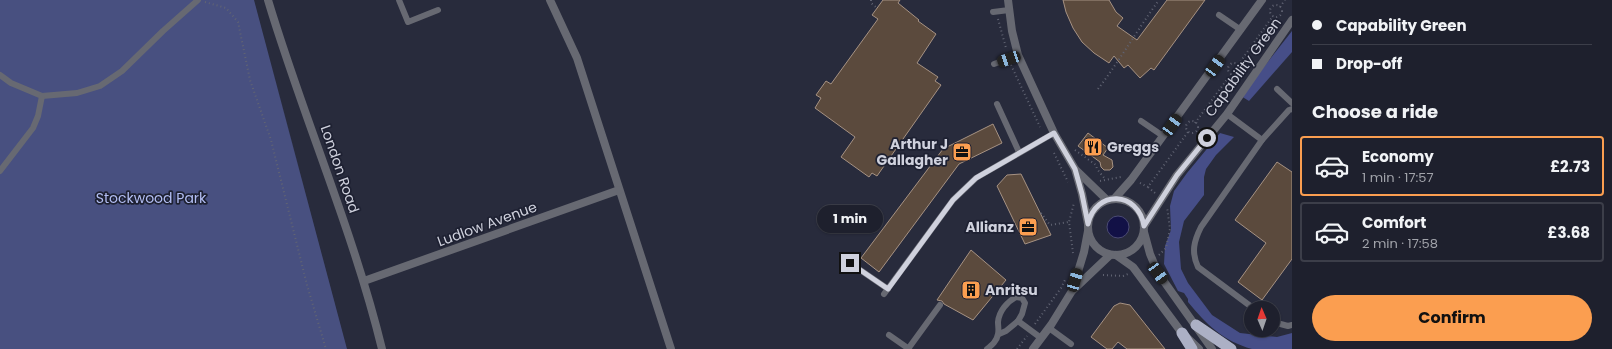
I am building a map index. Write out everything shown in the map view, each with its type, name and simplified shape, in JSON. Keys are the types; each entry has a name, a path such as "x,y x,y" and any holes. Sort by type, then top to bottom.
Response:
{"highway":[{"path":"1196,325 1231,349"},
{"path":"1182,333 1192,349"}],"street":[{"name":"London Road","path":"268,0 281,45 364,281 382,349"},
{"path":"550,0 577,58 671,349"},
{"path":"1008,0 1012,30 1018,54 1054,133 1075,169 1093,244 1098,249 1113,255 1133,267 1182,333 1199,349"},
{"name":"Capability Green","path":"1111,199 1131,180 1262,0"},
{"name":"Capability Green","path":"1144,229 1177,175 1226,114 1292,20"},
{"path":"1075,169 1092,186 1111,199"},
{"name":"Ludlow Avenue","path":"364,281 619,190"},
{"path":"1072,291 1084,252 1090,216 1094,209 1100,204 1111,199 1124,200 1132,203 1143,217 1144,229 1158,273 1212,349"},
{"path":"1033,349 1072,291 1113,255 1126,253 1134,248 1140,241 1144,229"}],"lane":[{"path":"0,75 10,83 42,96 77,93 100,86 122,71 163,31 198,0"},
{"path":"399,0 408,22 438,10"},
{"path":"995,12 1009,10"},
{"path":"1219,15 1241,30"},
{"path":"994,64 1018,54"},
{"path":"1277,90 1292,103"},
{"path":"0,171 26,140 36,123 42,96"},
{"path":"997,104 1019,152"},
{"path":"1244,301 1198,267 1194,258 1196,237 1201,227 1262,140 1289,110 1292,109"},
{"path":"1226,114 1262,140"},
{"path":"1141,121 1163,136"},
{"path":"884,294 953,200 976,178 1054,133"},
{"path":"850,263 888,289"},
{"path":"986,349 996,340 999,334 998,322 1000,314 1006,305 1016,297 1022,298 1025,302 1022,314 1018,321 1006,331 999,334"},
{"path":"889,335 908,349 940,305"},
{"path":"1018,321 1041,338"},
{"path":"1280,324 1288,326 1292,325"},
{"path":"1048,328 1072,344"}],"path":[{"path":"198,0 226,8 238,22 250,80 271,140 307,285 326,349"},
{"path":"871,0 871,3 877,8"},
{"path":"1098,89 1114,67 1123,51 1160,0"},
{"path":"1280,7 1285,0"},
{"path":"1273,16 1270,13 1272,8 1276,5 1280,7"},
{"path":"1273,16 1279,17 1282,14 1280,7"},
{"path":"995,12 1009,59 1033,114 1069,184"},
{"path":"1238,65 1273,16"},
{"path":"1231,74 1228,71 1230,66 1234,63 1238,65"},
{"path":"1231,74 1236,75 1240,72 1238,65"},
{"path":"1195,123 1231,74"},
{"path":"1188,123 1195,123 1198,128 1196,131 1193,133 1188,132 1186,127 1188,123"},
{"path":"1075,149 1096,165 1100,174 1105,179"},
{"path":"1092,186 1105,179 1122,177 1148,187"},
{"path":"1073,258 1069,222 1075,201 1082,194"},
{"path":"1041,213 1050,225 1069,222"},
{"path":"1017,349 1061,288 1067,276"}],"green space":[{"name":"Stockwood Park","path":"0,0 254,0 347,349 0,349"}],"shaded area":[{"path":"1292,31 1292,52 1249,101 1241,96"},
{"path":"1220,133 1234,137 1216,155 1206,169 1204,177 1204,195 1184,221 1179,242 1181,269 1188,283 1212,315 1240,333 1244,333 1244,337 1280,337 1292,333 1292,349 1252,349 1232,341 1216,331 1188,302 1188,299 1184,293 1178,291 1164,264 1165,246 1171,230 1170,206 1174,191"},
{"path":"1118,216 1126,219 1129,227 1126,235 1118,238 1110,235 1107,227 1110,219"}],"building":[{"path":"883,0 900,0 898,3 919,20 918,21 936,34 917,63 938,77 935,81 941,85 877,176 872,173 869,177 841,157 855,137 815,108 821,98 816,95 826,81 831,84 878,19 872,15"},
{"path":"1063,0 1109,0 1116,12 1123,18 1117,26 1137,40 1167,0 1205,0 1154,70 1151,68 1140,78 1128,65 1124,68 1114,56 1109,63 1094,53 1082,42 1073,28 1066,12"},
{"path":"993,124 1002,143 959,164 879,272 861,258 943,149"},
{"name":"Greggs","path":"1088,133 1108,148 1103,155 1112,160 1113,167 1110,170 1104,170 1101,167 1100,162 1078,146"},
{"path":"1277,162 1292,172 1292,259 1262,300 1238,282 1266,243 1235,220"},
{"path":"1021,174 1051,235 1025,244 997,186 1007,175"},
{"name":"Anritsu","path":"971,250 1006,280 973,320 944,304 942,301 937,300"},
{"path":"1120,303 1130,305 1165,349 1127,349 1118,342 1112,349 1107,349 1091,337 1114,306"}],"place":[{"name":"Greggs","path":"1093,147"},
{"name":"Arthur J Gallagher","path":"962,152"},
{"name":"Allianz","path":"1028,227"},
{"name":"Anritsu","path":"971,290"}],"route":[{"path":"850,263 888,289 953,200 976,178 1054,133 1075,169 1088,224 1094,209 1107,200 1115,198 1132,203 1143,217 1144,226 1177,175 1207,138"}]}
